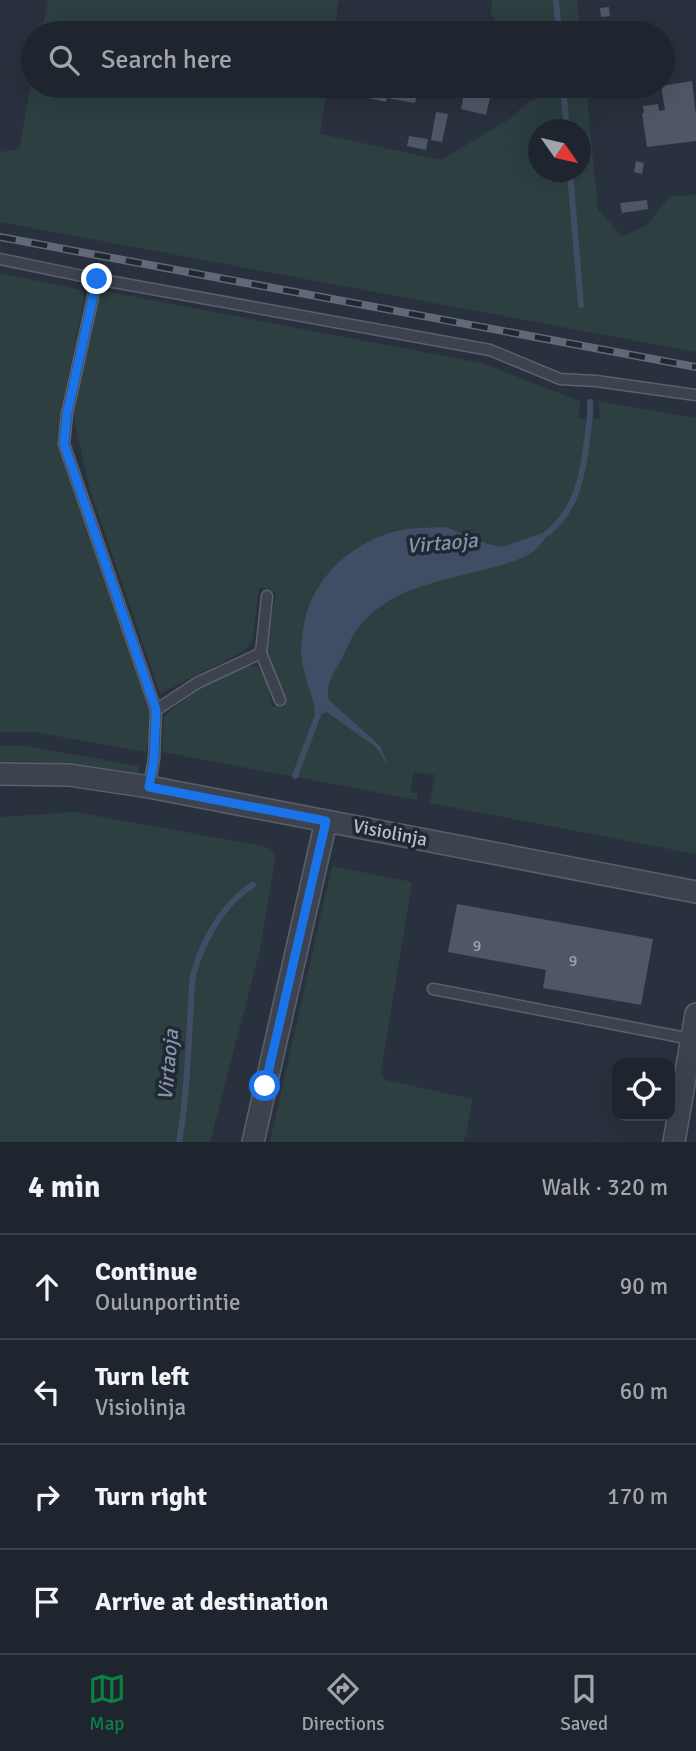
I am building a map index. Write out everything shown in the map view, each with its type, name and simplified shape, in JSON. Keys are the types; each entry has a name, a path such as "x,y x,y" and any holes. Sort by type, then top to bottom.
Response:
{"street":[{"name":"Visiolinja","path":"0,774 69,775 149,787 696,892"},
{"path":"253,1142 326,821"},
{"path":"674,1142 696,1014"}],"lane":[{"path":"0,259 490,350 560,379 596,381 696,395"},
{"path":"97,279 67,414 64,444 156,710 154,759 149,787"},
{"path":"267,596 261,653 280,700"},
{"path":"156,710 197,683 261,653"},
{"path":"433,989 691,1039"}],"shaded area":[{"path":"48,0 339,0 336,21 44,21"},
{"path":"492,0 577,0 580,21 496,21 491,14"},
{"path":"29,98 325,98 320,134 441,160 510,119 527,103 540,98 587,98 589,119 528,119 528,182 591,182 591,138 598,210 622,236 646,226 670,196 696,195 696,352 0,222 0,152 19,149"},
{"path":"0,273 82,290 84,301 66,386 60,443 150,706 151,728 146,752 34,732 0,732"},
{"path":"104,291 481,363 580,401 579,419 600,419 598,401 696,418 696,854 430,803 435,775 414,772 410,792 418,793 417,800 162,752 164,717 171,710 202,687 249,665 258,667 267,679 272,707 285,702 268,653 268,632 276,593 259,587 252,642 244,651 160,694 90,490 73,415 95,306"},
{"path":"0,746 26,746 138,766 138,775 52,763 0,762"},
{"path":"75,812 263,846 273,853 275,861 260,950 210,1142 0,1142 0,817"},
{"path":"332,866 412,882 381,1072 385,1080 473,1099 464,1142 270,1142"}],"water":[{"path":"446,527 502,547 551,530 536,549 525,556 407,592 376,610 359,627 331,679 329,700 380,746 388,766 377,748 327,712 318,715 305,676 301,652 306,614 321,582 345,557 360,547 375,538 399,530"}],"building":[{"path":"609,7 610,16 601,17 600,8"},
{"path":"692,81 696,141 647,147 643,106 658,104 659,111 665,110 663,98 675,98 675,84"},
{"path":"369,98 387,98 386,102"},
{"path":"387,98 416,98 415,103"},
{"path":"463,98 490,98 486,115 461,109"},
{"path":"436,112 448,114 442,142 431,140"},
{"path":"409,136 428,139 426,150 407,146"},
{"path":"636,161 644,163 642,174 634,172"},
{"path":"647,200 648,209 622,213 620,203"},
{"path":"457,904 653,939 641,1005 543,988 546,970 448,952"}],"waterway":[{"name":"Virtaoja","path":"556,0 558,21"},
{"name":"Virtaoja","path":"564,98 566,119"},
{"name":"Virtaoja","path":"571,182 581,305"},
{"name":"Virtaoja","path":"546,534 565,515 576,492 590,421 590,402"},
{"name":"Virtaoja","path":"295,776 318,715 317,708"},
{"name":"Virtaoja","path":"179,1142 194,972 216,923 233,901 253,885"}],"railway":[{"path":"0,237 696,367"}],"route":[{"path":"97,279 67,414 64,444 156,710 154,759 149,787 326,821 265,1086"}]}
